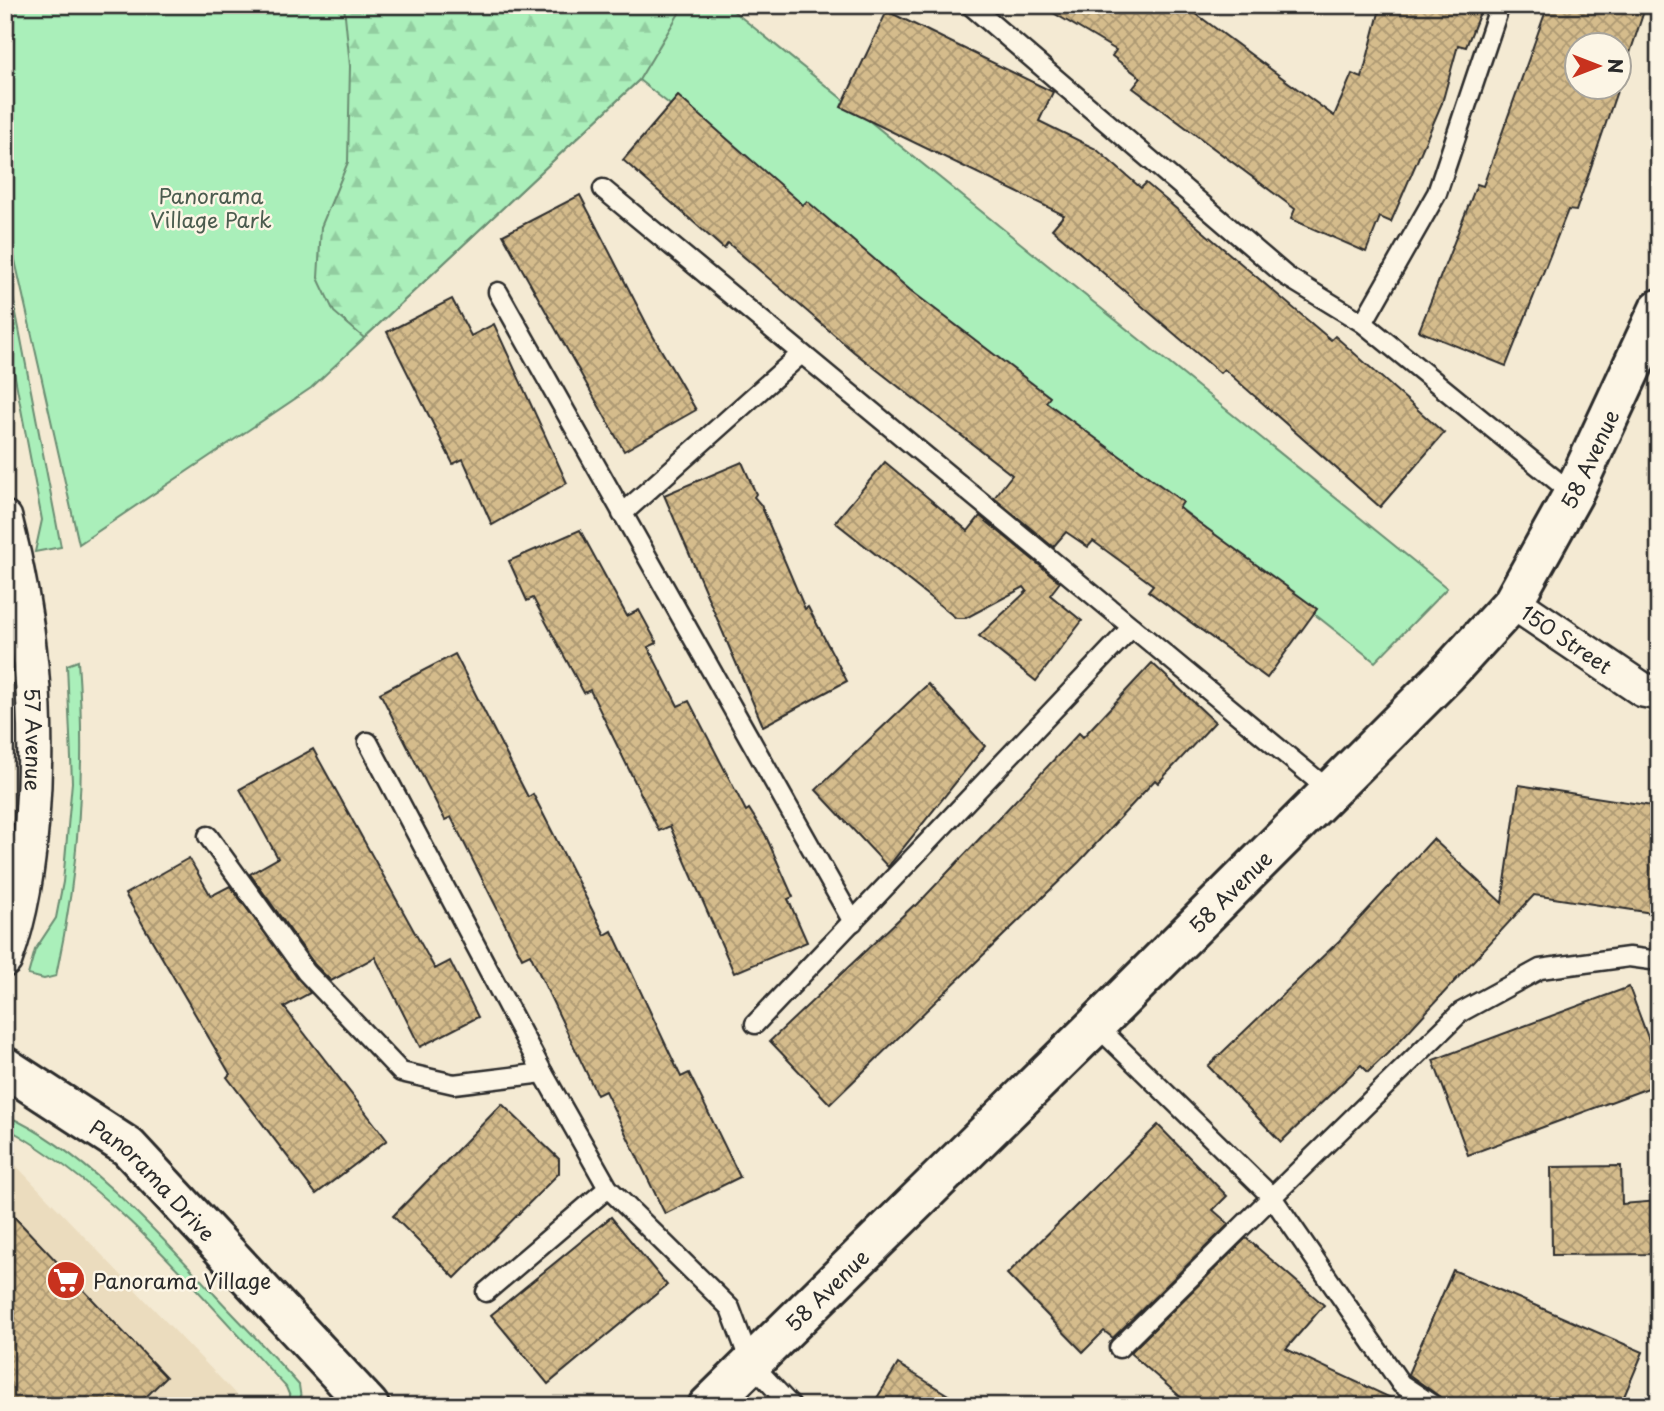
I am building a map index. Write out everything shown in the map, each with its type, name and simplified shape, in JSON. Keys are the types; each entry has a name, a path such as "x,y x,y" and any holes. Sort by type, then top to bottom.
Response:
{"street":[{"name":"58 Avenue","path":"708,1406 1096,1025 1447,674 1513,602 1573,494 1659,309"},
{"name":"57 Avenue","path":"5,518 27,620 37,714 27,879 18,926 5,960"},
{"name":"150 Street","path":"1513,602 1643,690 1659,694"},
{"name":"Panorama Drive","path":"5,1067 128,1147 369,1406"}],"lane":[{"path":"970,5 1286,276 1363,323 1573,494"},
{"path":"1363,323 1437,192 1500,5"},
{"path":"603,189 1330,791"},
{"path":"498,292 853,922"},
{"path":"622,514 801,354"},
{"path":"755,1024 1132,627"},
{"path":"368,743 543,1073 608,1188 730,1308 750,1362 790,1406"},
{"path":"208,836 306,972 401,1072 454,1084 543,1073"},
{"path":"1119,1348 1461,1012 1540,969 1629,957 1659,961"},
{"path":"1096,1025 1272,1197 1401,1384 1434,1406"},
{"path":"486,1292 608,1188"}],"shaded area":[{"name":"Panorama Village","path":"5,1154 247,1406 5,1406"}],"green space":[{"name":"Panorama Village Park","path":"5,5 726,5 1447,588 1375,662 639,80 311,388 79,544 5,216"},
{"path":"344,5 684,5 639,80 364,338 334,312 318,278 321,227 348,162 350,66"},
{"path":"5,256 61,547 35,552 42,520 5,324"},
{"path":"78,661 81,781 75,858 56,976 44,979 28,975 35,950 56,918 63,882 72,782 67,665"},
{"path":"5,1115 63,1149 144,1220 299,1385 302,1406 294,1406 286,1387 155,1246 84,1181 5,1127"}],"building":[{"path":"1040,5 1184,5 1334,116 1352,74 1362,78 1381,5 1483,5 1466,47 1458,45 1442,103 1391,222 1380,217 1366,252 1291,219 1295,209 1133,88 1141,78 1112,56 1116,50"},
{"path":"1548,5 1646,5 1632,47 1632,32 1562,32 1562,102 1613,102 1576,211 1568,210 1506,366 1419,331 1477,184 1483,186"},
{"path":"887,11 1053,92 1039,121 1096,149 1141,188 1146,183 1331,340 1335,336 1444,433 1380,507 1224,369 1220,373 1052,229 1064,215 841,107"},
{"path":"678,96 803,205 807,201 910,290 1050,397 1046,402 1183,502 1179,508 1317,609 1267,678 1148,591 1153,585 1093,541 1088,547 1066,532 1053,547 994,498 1012,475 854,352 728,243 724,249 623,160"},
{"path":"580,195 653,336 696,410 624,451 503,235"},
{"path":"452,299 471,336 494,324 567,483 492,525 463,459 453,464 387,332"},
{"path":"742,462 756,494 754,497 761,505 805,609 808,607 847,681 763,726 664,495"},
{"path":"885,462 968,531 980,516 1060,582 1050,595 1082,621 1036,681 979,636 1027,591 1024,587 966,618 956,618 835,522"},
{"path":"580,530 627,616 639,610 657,643 648,647 678,706 689,701 746,811 749,809 765,834 793,897 788,899 807,942 734,973 670,826 659,831 590,690 584,693 533,598 527,601 509,561"},
{"path":"455,654 528,797 533,794 605,935 612,931 681,1077 689,1073 740,1177 665,1214 605,1091 597,1095 530,954 522,958 451,817 445,820 380,693"},
{"path":"1152,663 1215,722 1158,783 1155,780 1079,862 830,1104 770,1041 916,906 1079,733 1083,737"},
{"path":"928,684 985,746 888,867 816,790"},
{"path":"313,749 435,969 450,961 478,1017 420,1047 375,957 331,981 315,965 250,874 278,858 240,789"},
{"path":"1519,785 1659,807 1659,914 1534,895 1394,1047 1368,1072 1361,1065 1281,1142 1208,1066 1339,941 1433,839 1502,903"},
{"path":"189,858 211,896 230,886 310,993 284,1007 387,1140 316,1194 227,1077 230,1074 125,894"},
{"path":"1629,987 1659,1067 1659,1084 1468,1155 1433,1060"},
{"path":"502,1104 559,1159 559,1173 455,1278 393,1216"},
{"path":"1158,1125 1227,1196 1213,1210 1229,1224 1113,1338 1104,1331 1083,1352 1007,1274"},
{"path":"1621,1166 1622,1204 1659,1201 1659,1254 1552,1255 1551,1167"},
{"path":"5,1207 166,1377 137,1406 5,1406"},
{"path":"611,1217 667,1285 548,1384 491,1315"},
{"path":"1246,1238 1324,1305 1286,1349 1397,1401 1399,1396 1413,1406 1191,1406 1130,1353"},
{"path":"1453,1270 1643,1352 1620,1406 1445,1406 1440,1397 1408,1374"},
{"path":"898,1364 966,1406 872,1406"}],"place":[{"name":"Panorama Village","path":"66,1280"}]}
